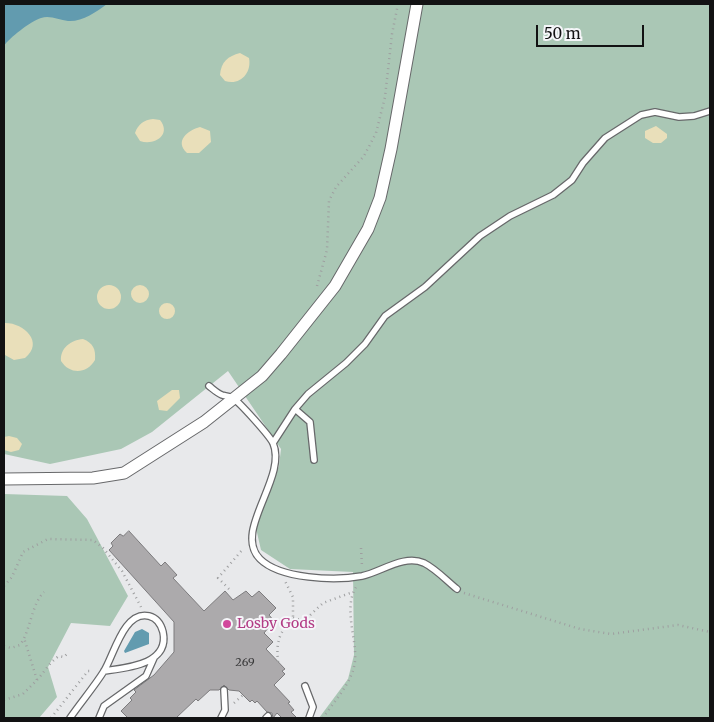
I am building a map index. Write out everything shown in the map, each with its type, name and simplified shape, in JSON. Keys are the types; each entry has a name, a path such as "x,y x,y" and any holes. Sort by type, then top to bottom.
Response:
{"street":[{"path":"4,479 92,478 124,473 204,422 262,376 282,354 335,286 368,229 380,198 391,149 417,4"}],"lane":[{"path":"273,443 295,409 308,394 346,363 365,344 386,316 425,287 480,236 510,216 553,195 572,180 597,147 627,122 641,114 654,112 679,117 710,112"},
{"path":"209,386 222,395 233,398 263,429 273,443 275,453 271,482 251,534 258,557 280,571 318,577 362,576 408,560 423,563 457,589"},
{"path":"295,409 310,422 314,460"},
{"path":"70,718 104,671 122,633 132,620 145,615 154,618 160,624 164,635 162,646 146,676 104,706 100,718"},
{"path":"104,671 141,665 154,658"},
{"path":"304,686 313,707 309,718"},
{"path":"221,718 226,710 224,690"}],"path":[{"path":"315,292 327,250 329,201 336,187 364,156 376,132 385,97 392,34 398,4"},
{"path":"229,589 217,579 244,548 251,534"},
{"path":"4,586 12,577 24,552 48,539 93,540 103,548 122,571 145,615"},
{"path":"323,718 351,675 355,660 351,614 353,592 362,576 361,548"},
{"path":"278,662 277,650 280,631 293,618 293,597 280,571"},
{"path":"457,589 471,597 580,629 611,634 678,625 710,632"},
{"path":"4,646 16,647 24,638 38,602 44,592"},
{"path":"293,618 304,621 323,603 353,592"},
{"path":"24,638 37,680"},
{"path":"4,700 23,694 48,665 59,656 64,657 68,653"},
{"path":"51,718 88,671 104,671"}],"green space":[{"path":"4,4 710,4 710,718 319,718 348,679 354,655 353,572 290,569 261,550 255,524 279,466 281,449 228,371 152,432 121,449 50,464 4,454"},
{"path":"4,494 67,496 87,519 128,596 110,626 71,623 48,667 57,697 39,718 4,718"}],"sand":[{"path":"240,53 249,58 247,73 236,82 225,81 220,75 224,63 232,56"},
{"path":"160,120 164,130 163,135 156,141 140,141 135,133 138,127 144,121"},
{"path":"656,126 667,134 667,138 661,143 653,143 645,138 645,131"},
{"path":"200,127 210,131 211,142 199,153 187,153 183,149 182,140 187,133"},
{"path":"109,285 114,286 120,292 120,302 114,308 109,309 104,308 98,302 97,297 98,292 104,286"},
{"path":"140,285 146,288 149,294 146,300 140,303 134,300 131,294 134,288"},
{"path":"167,303 173,305 175,311 173,317 167,319 161,317 159,311 161,305"},
{"path":"4,323 18,326 29,334 33,346 31,352 25,358 14,360 5,355"},
{"path":"83,339 93,347 95,360 88,368 74,371 65,366 61,361 62,352 74,341"},
{"path":"172,390 179,390 180,398 167,411 159,410 157,401"},
{"path":"4,437 17,438 22,444 19,450 11,452 4,450"}],"water":[{"path":"4,4 107,4 94,13 78,20 68,21 51,17 41,18 21,30 4,46"},
{"path":"142,629 149,633 149,644 125,653 124,651 135,632"}],"building":[{"name":"Losby Gods","path":"129,531 161,566 165,562 177,575 173,578 204,611 225,591 233,600 246,591 252,597 259,591 276,608 269,615 274,621 264,633 273,642 266,649 285,669 282,671 285,674 274,685 290,702 288,703 294,710 291,712 297,718 282,718 277,713 273,718 272,713 267,712 257,701 255,703 252,700 250,702 239,691 229,690 224,685 219,690 210,690 198,701 196,699 176,718 128,718 121,711 132,700 130,698 136,692 134,690 154,675 174,652 174,622 109,550 113,546 111,543 120,534 123,536"}],"place":[{"name":"Losby Gods","path":"227,624"}]}
